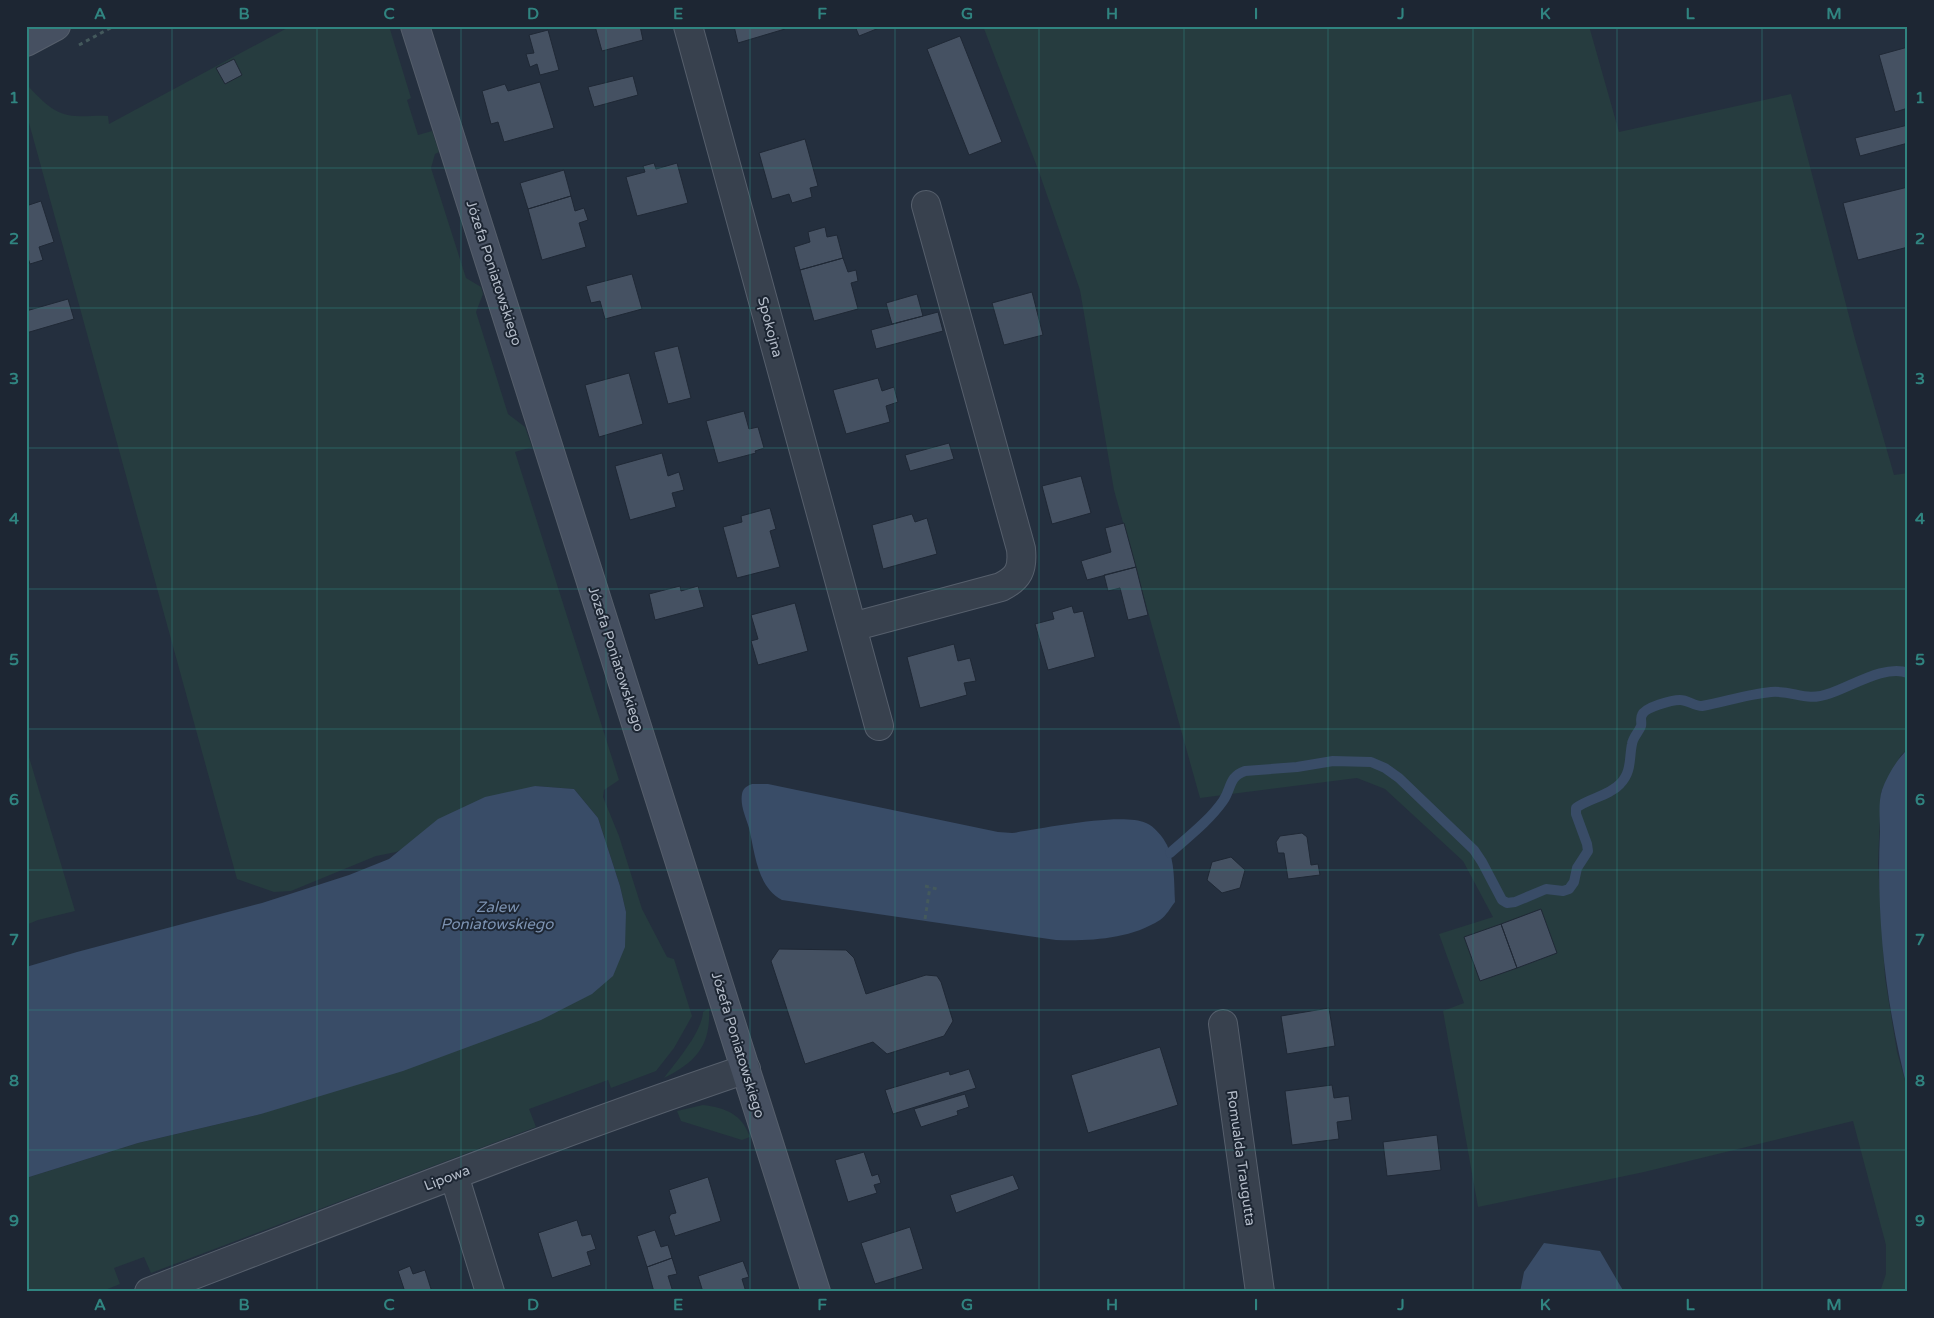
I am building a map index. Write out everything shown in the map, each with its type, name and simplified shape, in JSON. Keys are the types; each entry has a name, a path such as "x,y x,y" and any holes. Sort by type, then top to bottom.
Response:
{"street":[{"path":"26,42 56,26"},
{"name":"Józefa Poniatowskiego","path":"416,26 816,1292"},
{"name":"Spokojna","path":"688,26 879,726"},
{"path":"852,627 1012,582 1020,571 1022,560 1021,549 926,205"},
{"name":"Romualda Traugutta","path":"1223,1024 1260,1292"},
{"name":"Lipowa","path":"150,1292 454,1175 746,1069"},
{"path":"454,1175 490,1292"}],"path":[{"path":"925,886 938,889"},
{"path":"925,919 930,887"}],"green space":[{"path":"291,26 389,26 411,98 407,100 418,135 432,131 439,152 435,154 431,168 466,278 481,287 483,294 476,312 508,414 525,427 532,447 515,452 619,780 604,790 603,797 619,836 642,909 667,957 674,959 692,1016 674,1048 656,1071 611,1088 608,1080 529,1109 536,1127 151,1273 144,1257 114,1268 120,1284 100,1292 26,1292 26,1178 138,1143 261,1114 626,912 620,886 598,818 574,789 535,786 396,852 376,856 291,891 274,892 237,879 26,112 26,84 48,105 61,113 76,116 108,116 109,124"},
{"path":"983,26 1589,26 1619,132 1791,94 1855,339 1894,475 1908,473 1908,749 1901,755 1881,792 1878,863 1885,978 1897,1052 1908,1091 1908,1292 1880,1292 1886,1274 1886,1245 1853,1121 1644,1172 1478,1207 1443,1011 1464,1003 1439,934 1493,917 1463,861 1385,789 1357,778 1200,798 1114,490 1080,290 1039,172"},
{"path":"26,747 75,911 38,920 26,925"},
{"path":"709,1008 707,1033 699,1051 685,1066 664,1078 693,1037 702,1020 703,1012"},
{"path":"703,1105 726,1110 738,1118 747,1129 750,1137 742,1140 681,1121 677,1111"}],"water":[{"path":"1908,749 1908,1091 1888,995 1881,930 1879,865 1881,795 1893,768"},
{"path":"752,784 768,784 998,832 1012,833 1100,820 1134,820 1146,823 1161,835 1170,852 1174,873 1175,902 1160,920 1136,931 1110,938 1056,940 782,900 767,887 755,858 742,798 744,789"},
{"name":"Zalew Poniatowskiego","path":"535,786 574,789 598,818 620,886 626,912 625,947 613,976 592,994 541,1020 403,1071 261,1114 138,1143 26,1178 26,967 262,903 349,875 389,859 438,819 485,797"},
{"path":"1544,1243 1600,1251 1624,1292 1520,1292 1524,1272"}],"building":[{"path":"595,26 640,26 643,40 602,51"},
{"path":"734,26 784,26 785,29 738,43"},
{"path":"855,26 884,26 859,36"},
{"path":"548,30 559,70 540,75 537,64 530,67 526,54 534,53 529,35"},
{"path":"960,36 1002,142 969,155 927,49"},
{"path":"1908,47 1908,108 1895,112 1879,55"},
{"path":"234,59 242,75 225,84 216,68"},
{"path":"633,76 638,95 594,107 588,87"},
{"path":"540,82 554,128 504,142 498,122 491,124 482,91 505,84 508,91"},
{"path":"1908,125 1908,143 1860,156 1855,138"},
{"path":"805,139 818,186 810,188 812,197 792,203 789,194 772,199 759,153"},
{"path":"654,163 656,169 677,163 688,203 637,216 626,177 645,172 643,166"},
{"path":"564,170 571,196 528,209 520,183"},
{"path":"1908,187 1908,247 1858,260 1843,203"},
{"path":"571,196 575,211 584,208 588,220 579,223 586,247 542,260 528,209"},
{"path":"41,201 54,242 39,247 43,260 30,264 26,252 26,206"},
{"path":"825,227 827,237 837,235 843,258 800,270 794,247 810,242 808,232"},
{"path":"843,258 848,272 856,270 858,281 851,283 858,309 814,321 800,270"},
{"path":"632,274 642,309 605,319 600,301 591,303 586,286"},
{"path":"1032,292 1043,335 1004,345 992,303"},
{"path":"917,294 923,316 892,324 886,303"},
{"path":"68,299 74,319 26,333 26,311"},
{"path":"938,312 943,331 876,349 871,330"},
{"path":"678,346 691,398 668,404 654,352"},
{"path":"629,373 643,424 599,437 585,385"},
{"path":"878,378 882,391 894,387 898,402 886,406 890,422 846,434 833,390"},
{"path":"744,411 749,429 758,427 764,448 755,451 756,453 718,463 706,421"},
{"path":"949,443 954,459 910,471 905,455"},
{"path":"662,453 668,476 679,472 684,490 672,493 676,507 630,520 615,466"},
{"path":"1081,476 1091,513 1052,524 1042,486"},
{"path":"770,508 776,529 770,531 780,567 737,578 723,527 742,522 741,516"},
{"path":"912,514 915,522 927,518 937,554 883,569 872,525"},
{"path":"1124,523 1136,567 1087,580 1081,561 1111,552 1105,528"},
{"path":"1136,567 1148,615 1128,620 1120,588 1108,591 1104,575"},
{"path":"680,586 681,591 698,586 704,607 655,620 649,594"},
{"path":"795,603 808,651 758,665 751,641 758,639 751,615"},
{"path":"1072,606 1074,613 1083,611 1095,657 1048,670 1035,624 1054,619 1052,612"},
{"path":"954,644 958,661 970,658 976,681 964,683 967,695 920,708 907,657"},
{"path":"1302,833 1307,837 1311,865 1318,864 1320,875 1288,879 1284,853 1278,853 1276,842 1280,836"},
{"path":"1231,857 1245,870 1240,888 1222,893 1207,880 1212,862"},
{"path":"1541,909 1557,953 1517,968 1501,924"},
{"path":"1501,924 1517,968 1480,981 1464,937"},
{"path":"779,949 846,950 854,958 866,994 926,975 937,976 941,982 953,1021 944,1036 887,1054 873,1042 805,1064 771,961"},
{"path":"1329,1008 1335,1046 1287,1054 1281,1016"},
{"path":"1160,1047 1178,1105 1088,1133 1071,1075"},
{"path":"969,1069 976,1088 893,1114 885,1090 949,1071 950,1075"},
{"path":"1332,1085 1334,1098 1349,1096 1352,1120 1337,1122 1339,1139 1292,1145 1285,1091"},
{"path":"965,1094 969,1107 957,1111 958,1115 921,1127 914,1109"},
{"path":"1437,1135 1441,1170 1387,1176 1383,1142"},
{"path":"864,1152 872,1176 878,1174 881,1183 874,1185 877,1193 848,1202 835,1160"},
{"path":"1013,1175 1019,1189 956,1213 950,1195"},
{"path":"708,1177 721,1221 675,1236 669,1217 671,1214 676,1213 669,1190"},
{"path":"577,1220 582,1236 591,1234 596,1249 587,1252 591,1265 552,1278 538,1233"},
{"path":"910,1227 923,1269 875,1284 861,1243"},
{"path":"655,1230 661,1247 668,1245 672,1258 647,1267 637,1236"},
{"path":"672,1258 677,1274 668,1276 673,1292 654,1292 647,1267"},
{"path":"743,1261 749,1277 742,1279 746,1292 703,1292 698,1276"},
{"path":"410,1266 413,1274 425,1270 432,1292 395,1292 404,1289 398,1271"}],"waterway":[{"path":"1170,853 1211,815 1223,801 1233,780 1240,773 1333,761 1371,762 1385,768 1399,778 1474,850 1502,900 1507,903 1515,902 1546,889 1563,891 1569,889 1574,882 1577,868 1588,851 1576,814 1576,808 1615,788 1627,775 1633,741 1641,726 1642,715 1648,709 1676,700 1683,700 1702,706 1771,692 1806,697 1822,696 1869,677 1890,671 1908,673"}]}
